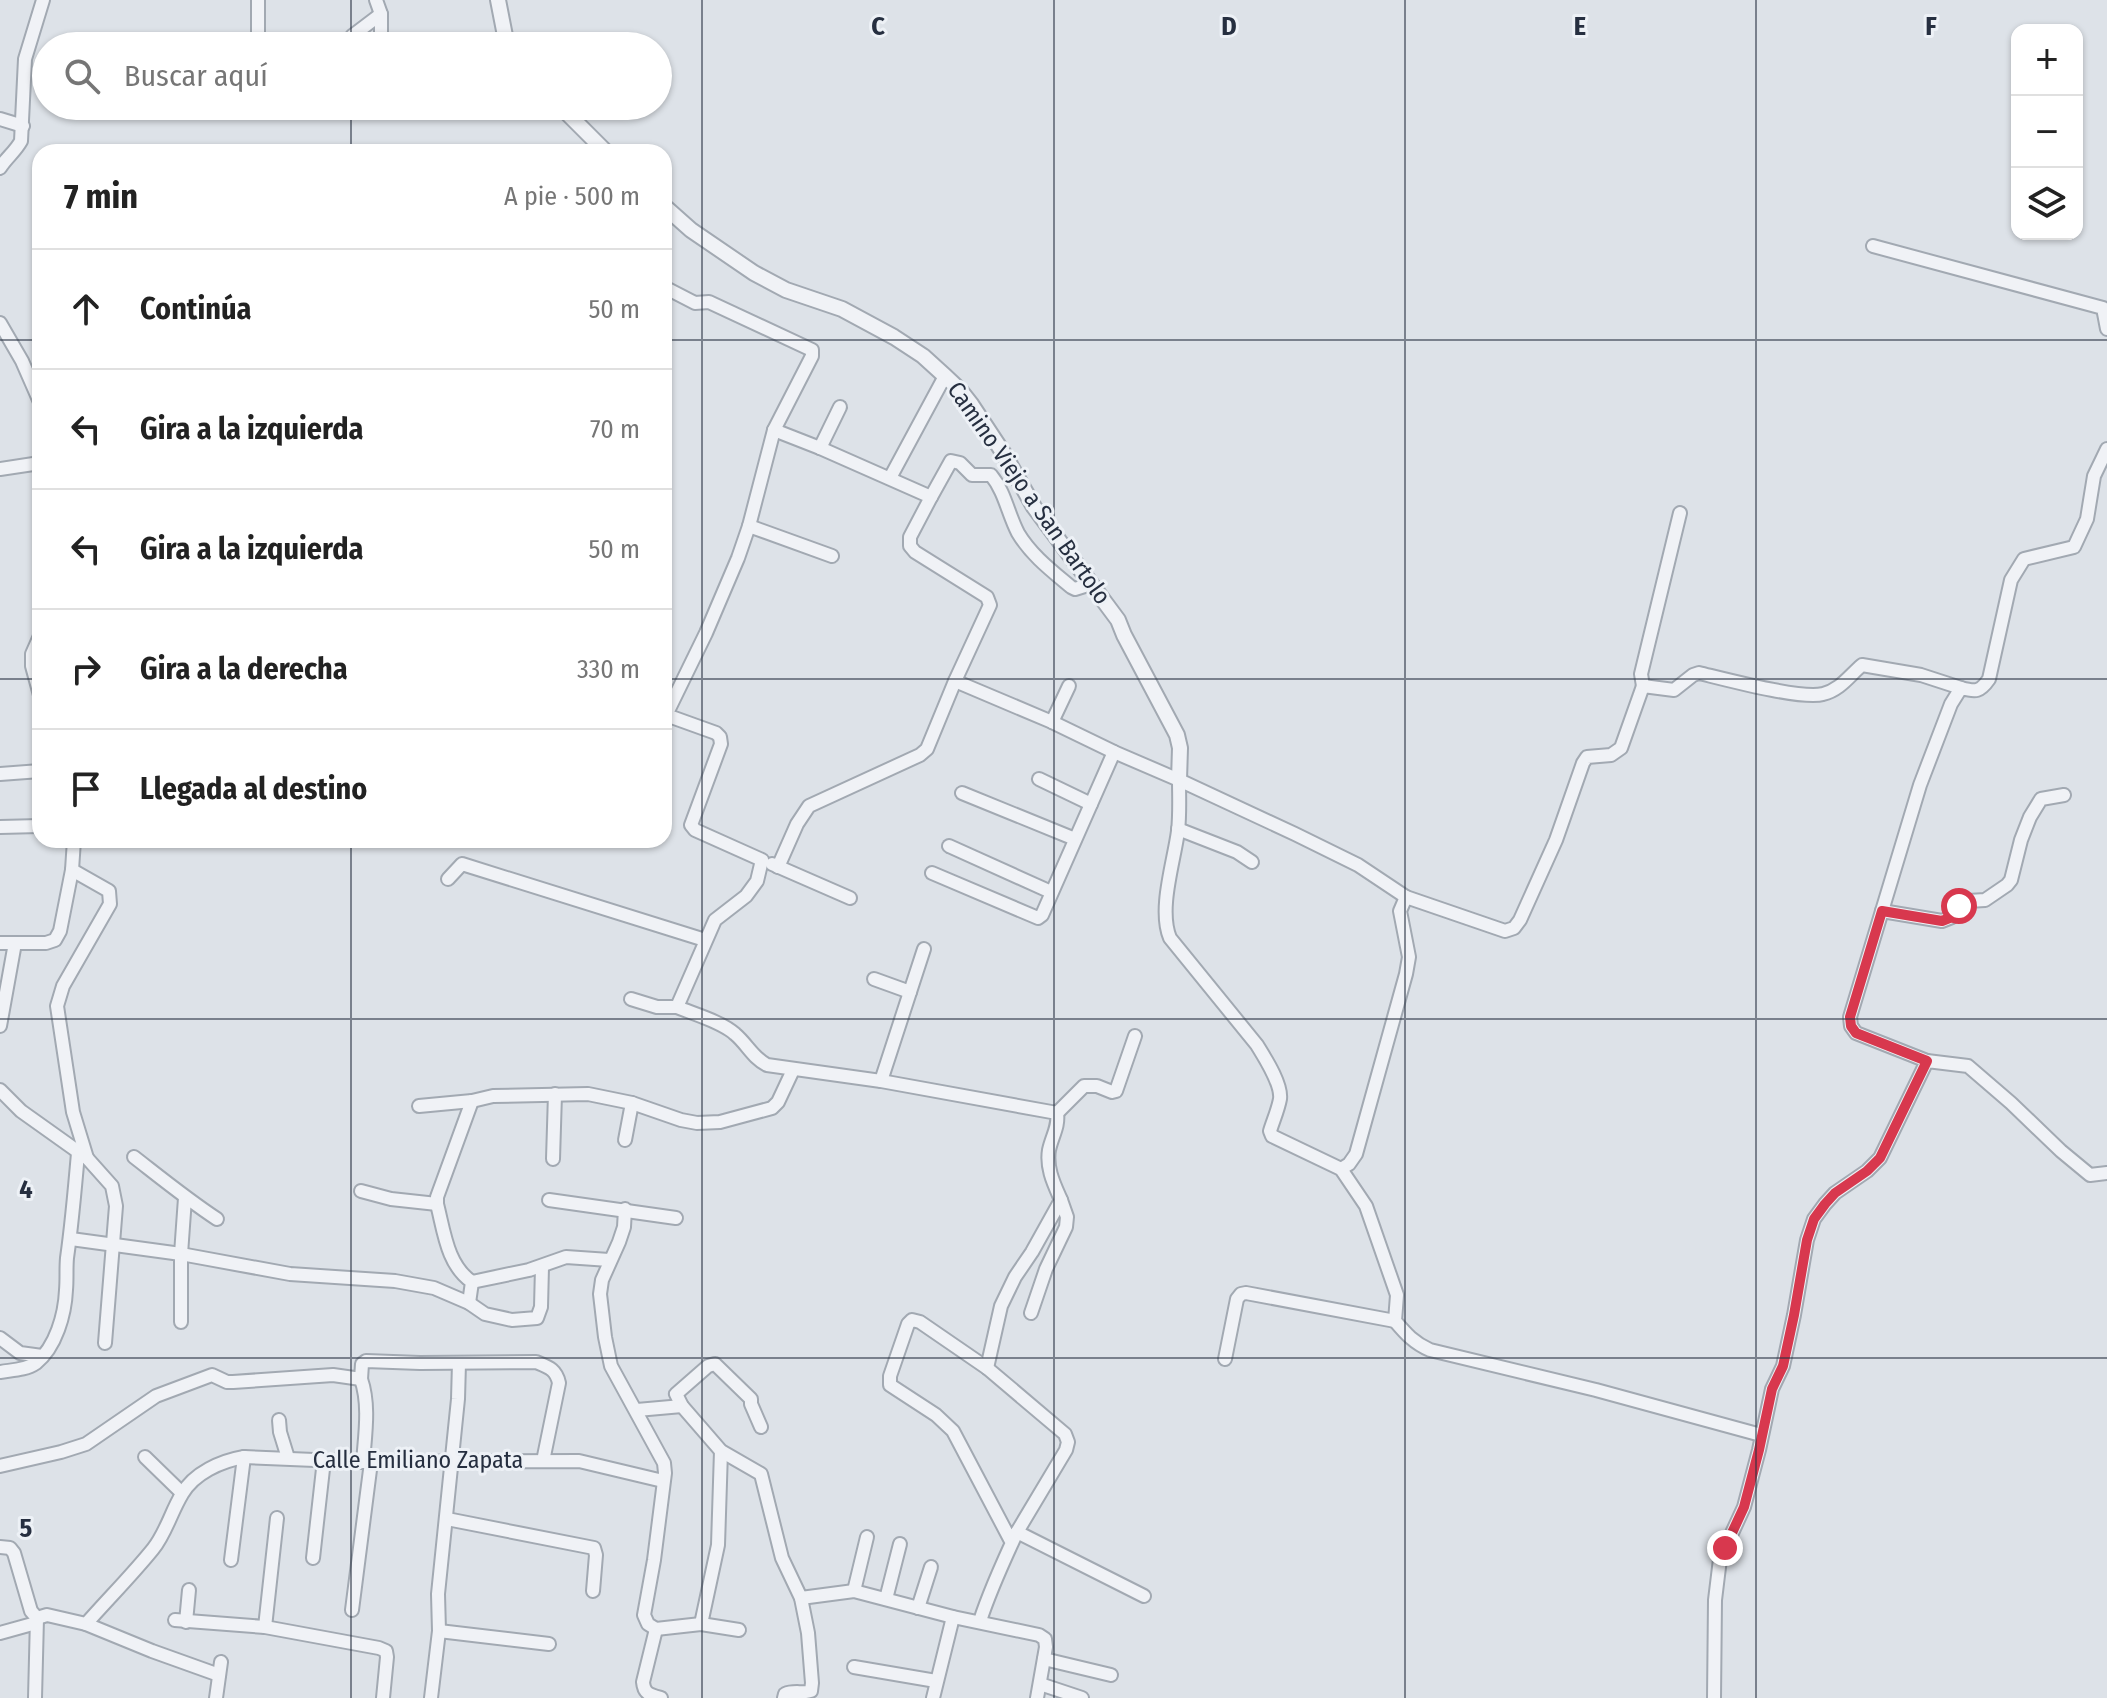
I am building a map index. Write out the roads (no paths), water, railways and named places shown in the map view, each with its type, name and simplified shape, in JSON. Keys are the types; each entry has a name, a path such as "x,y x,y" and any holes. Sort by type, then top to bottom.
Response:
{"street":[{"path":"33,32 43,0"},
{"path":"258,0 258,32"},
{"path":"376,0 381,14 381,32"},
{"path":"498,0 504,32"},
{"path":"357,32 381,14"},
{"path":"0,168 21,141 25,59 32,36"},
{"path":"0,119 23,126"},
{"path":"574,120 598,144"},
{"name":"Camino Viejo a San Bartolo","path":"672,213 691,230 754,273 786,290 842,309 894,337 923,356 971,404 1034,507 1113,611 1172,722 1180,748 1178,829 1166,914 1166,929 1170,938 1267,1061 1279,1087 1280,1097 1270,1131 1272,1136 1341,1169"},
{"path":"1873,246 2103,308 2107,329"},
{"path":"672,291 695,303 709,302 812,350 812,356 774,430 738,558 672,701"},
{"path":"0,323 32,384"},
{"path":"890,478 945,376"},
{"path":"820,448 840,407"},
{"path":"774,430 931,497"},
{"path":"1643,686 1674,690 1699,673 1796,694 1820,695 1841,686 1862,665 1921,675 1975,692 1982,689 1989,679 2011,580 2024,559 2074,547 2087,519 2094,476 2107,449"},
{"path":"778,867 797,824 809,806 927,749 990,605 987,597 910,546 910,537 951,461 960,463 972,475 991,475 1019,535 1033,553 1071,587 1075,589 1091,584"},
{"path":"0,469 32,464"},
{"path":"955,681 1052,722 1358,865 1406,897 1505,931 1514,928 1520,920 1556,840 1583,763 1587,757 1611,755 1621,748 1643,686 1641,674 1680,513"},
{"path":"749,526 832,556"},
{"path":"1052,722 1069,686"},
{"path":"1961,688 1951,704 1920,785 1850,1017 1851,1026 1856,1033 1927,1061 1968,1066 2090,1175 2107,1173"},
{"path":"672,717 720,737 721,744 691,825 695,830 850,898"},
{"path":"932,873 1038,918 1114,752"},
{"path":"0,774 32,772"},
{"path":"1039,779 1091,804"},
{"path":"962,793 1075,839"},
{"path":"1882,911 1942,921 1952,917 1959,906 1968,901 1985,900 2011,880 2021,840 2041,799 2064,795"},
{"path":"0,827 32,826"},
{"path":"1178,829 1237,852 1252,862"},
{"path":"949,846 1051,892"},
{"path":"0,943 46,943 55,940 60,931 73,848"},
{"path":"677,1007 705,940 720,914 735,906 757,881 762,860"},
{"path":"448,879 462,864 705,940"},
{"path":"0,1372 28,1368 42,1356 62,1317 66,1291 67,1257 83,1156 57,1006 63,986 110,904 111,896 109,891 72,870"},
{"path":"1395,1321 1397,1295 1366,1206 1341,1169 1356,1154 1406,974 1409,957 1400,911 1406,897"},
{"path":"0,1023 15,943"},
{"path":"881,1081 924,949"},
{"path":"874,979 910,992"},
{"path":"631,999 657,1007 677,1007 728,1029 758,1061 767,1065 881,1081 1057,1113"},
{"path":"1031,1313 1046,1269 1066,1227 1067,1217 1048,1163 1057,1130 1057,1113 1084,1086 1116,1091 1135,1036"},
{"path":"1714,1698 1715,1600 1720,1559 1744,1507 1772,1389 1783,1366 1807,1240 1814,1219 1835,1193 1880,1158 1927,1061"},
{"path":"419,1106 493,1096 588,1094 632,1103 681,1120 720,1122 772,1108 793,1070"},
{"path":"0,1090 21,1111 83,1156 112,1186 116,1206 105,1343"},
{"path":"553,1159 555,1094"},
{"path":"472,1101 437,1204 449,1252 462,1276 472,1282 542,1267 566,1257 609,1260"},
{"path":"625,1140 632,1103"},
{"path":"134,1157 217,1219"},
{"path":"361,1191 391,1199 437,1204"},
{"path":"181,1322 185,1198"},
{"path":"549,1200 676,1218"},
{"path":"987,1368 1001,1306 1061,1200"},
{"path":"625,1209 624,1227 609,1260 600,1294 611,1366 664,1463 654,1560 644,1615 648,1624 656,1629 701,1624 739,1630"},
{"path":"71,1239 181,1254 290,1274 395,1281 434,1288 469,1303 485,1314 512,1320 537,1318 541,1307 542,1267"},
{"path":"469,1303 472,1282"},
{"path":"1225,1359 1237,1299 1246,1293 1395,1321 1416,1344 1430,1350 1596,1390 1761,1435"},
{"path":"980,1621 989,1592 1014,1538 1068,1442 1065,1434 987,1368 920,1322 912,1320 890,1376 890,1385 936,1415 953,1431 1014,1538 1144,1596"},
{"path":"0,1338 20,1353 42,1356"},
{"path":"352,1610 367,1462 362,1364 366,1361 536,1362 552,1369 559,1383 543,1461"},
{"path":"431,1698 459,1363"},
{"path":"761,1427 751,1399 715,1364 708,1366 676,1394 682,1406 721,1451 761,1474 782,1558 801,1598 808,1633 811,1691 790,1692 784,1698"},
{"path":"0,1466 86,1444 156,1396 212,1375 227,1382 333,1375 361,1379"},
{"path":"637,1410 682,1406"},
{"path":"279,1420 288,1458"},
{"path":"701,1624 718,1545 721,1451"},
{"path":"86,1624 153,1549 163,1535 182,1493 145,1457"},
{"path":"231,1560 244,1457"},
{"name":"Calle Emiliano Zapata","path":"182,1493 196,1478 217,1465 244,1457 367,1462 579,1461 663,1481"},
{"path":"313,1558 324,1460"},
{"path":"265,1627 277,1518"},
{"path":"447,1519 594,1548 593,1591"},
{"path":"854,1591 867,1537"},
{"path":"886,1599 900,1544"},
{"path":"0,1547 10,1548 14,1553 36,1621 35,1698"},
{"path":"918,1608 931,1567"},
{"path":"189,1590 181,1621 265,1627 386,1651 383,1698"},
{"path":"801,1598 854,1591 1039,1635 1045,1639 1037,1698"},
{"path":"0,1633 36,1621 42,1615 86,1624 152,1651 220,1668 216,1698"},
{"path":"933,1698 953,1617"},
{"path":"656,1629 643,1682 648,1694 661,1698"},
{"path":"439,1631 549,1644"},
{"path":"1044,1659 1111,1675"},
{"path":"854,1667 936,1681"},
{"path":"1040,1684 1082,1698"}]}
